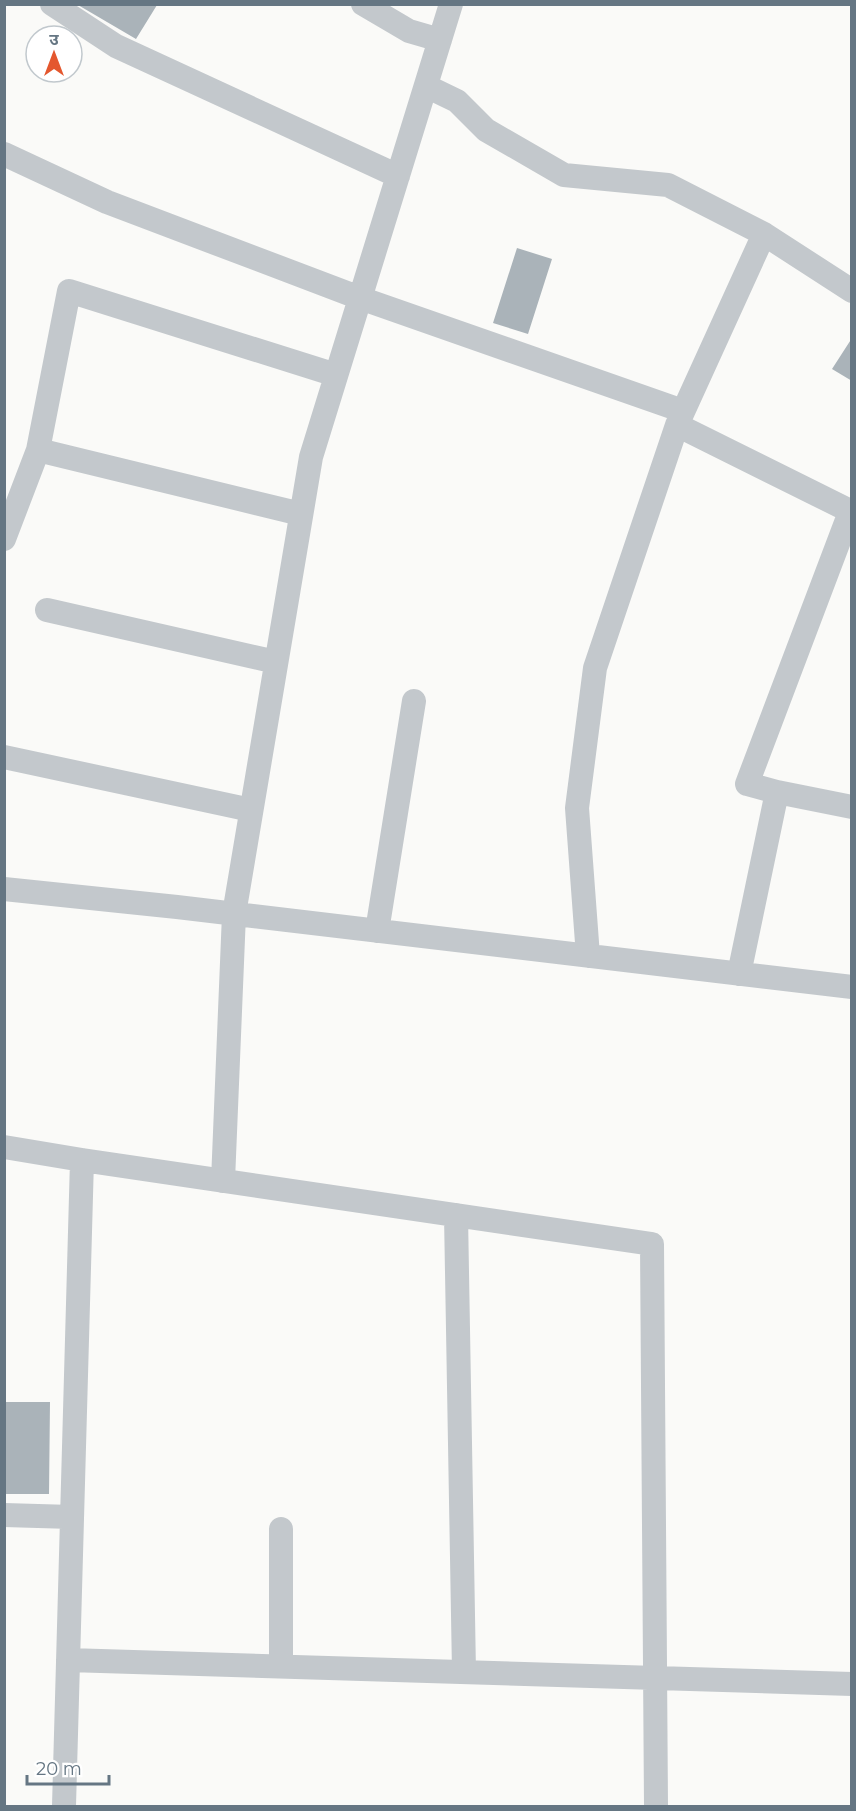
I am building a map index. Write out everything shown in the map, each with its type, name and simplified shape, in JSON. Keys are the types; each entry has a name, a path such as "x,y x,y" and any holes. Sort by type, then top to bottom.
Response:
{"street":[{"path":"52,4 116,46 398,176"},
{"path":"363,4 409,31 440,40"},
{"path":"223,1181 234,914 311,457 451,4"},
{"path":"426,86 457,100 486,130 564,175 668,185 764,234 852,291"},
{"path":"4,154 107,202 680,418 851,512 747,784 852,807"},
{"path":"588,956 577,808 595,668 680,418 764,234"},
{"path":"4,539 38,450 69,291 336,375"},
{"path":"38,450 301,514"},
{"path":"47,610 276,662"},
{"path":"377,931 414,701"},
{"path":"4,757 251,810"},
{"path":"739,974 777,792"},
{"path":"4,889 852,987"},
{"path":"4,1147 652,1244 656,1806"},
{"path":"64,1806 82,1160"},
{"path":"456,1215 464,1672"},
{"path":"4,1515 72,1517"},
{"path":"281,1666 282,1529"},
{"path":"68,1660 852,1684"}],"building":[{"path":"78,5 157,5 136,39"},
{"path":"517,248 552,259 528,334 493,323"},
{"path":"852,338 852,381 832,369"},
{"path":"4,1402 50,1402 49,1494 4,1494"}]}
